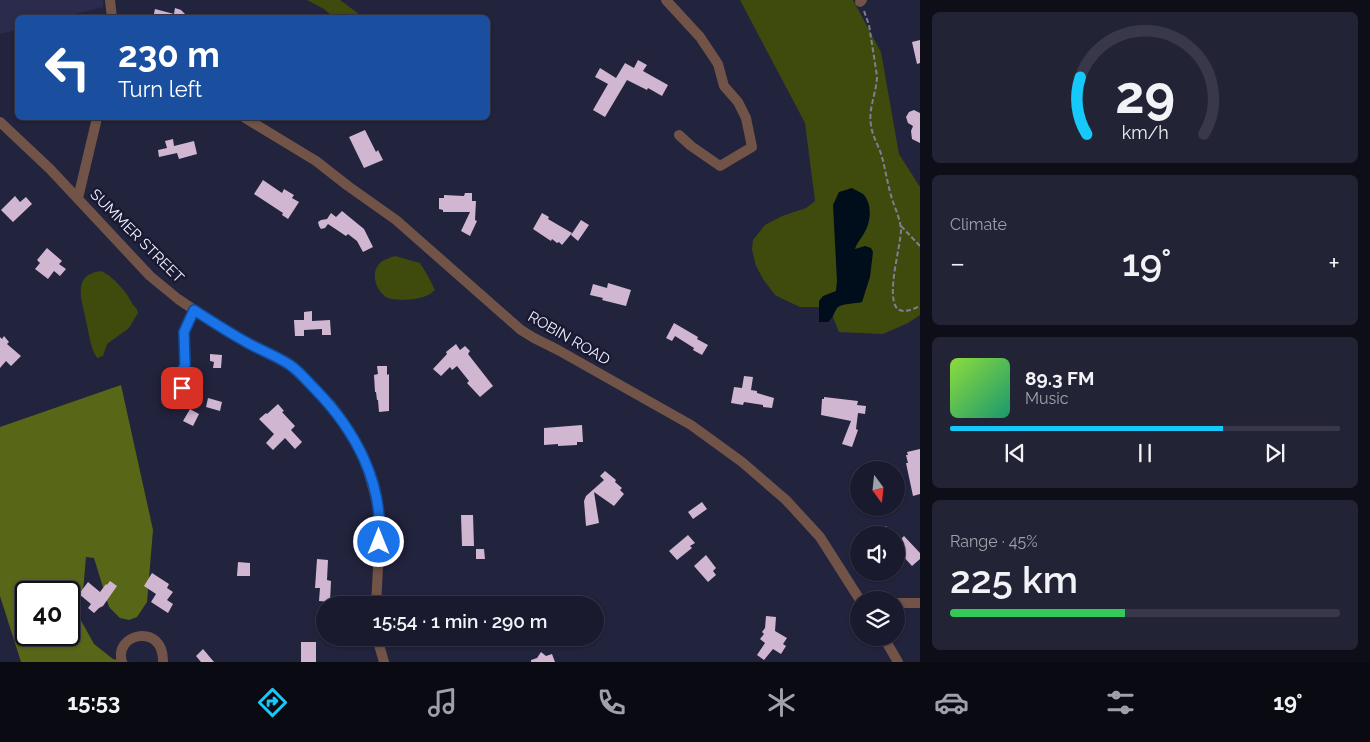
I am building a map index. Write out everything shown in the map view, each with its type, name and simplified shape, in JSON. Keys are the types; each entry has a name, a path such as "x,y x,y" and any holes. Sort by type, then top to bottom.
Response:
{"street":[{"path":"110,0 112,15"},
{"path":"666,0 700,37 718,64 724,86 738,102 746,118 752,147 720,166 691,146 680,135"},
{"path":"78,198 97,120"},
{"name":"ROBIN ROAD","path":"248,120 316,161 396,220 521,330 691,425 742,462 786,500 820,537 854,591"},
{"name":"SUMMER STREET","path":"1,123 50,169 150,276 178,299 215,324 290,365 331,405 346,424 366,463 378,506 380,530 376,596"},
{"path":"185,399 179,378 185,365 184,332 194,310"},
{"path":"905,602 920,603"},
{"path":"122,662 120,653 125,644 131,638 138,635 146,636 159,645 162,653 162,662"},
{"path":"379,646 384,662"},
{"path":"889,646 898,662"}],"path":[{"path":"861,1 869,25 877,76 871,108 871,126 901,228 893,286 894,303 902,311 920,306"},
{"path":"899,224 920,246"}],"shaded area":[{"path":"0,0 103,0 103,7 71,15 15,15 15,30 0,34"},
{"path":"852,188 863,194 870,208 868,225 855,249 865,246 871,248 873,252 870,277 862,302 839,306 828,322 819,322 819,301 823,296 836,291 833,205 839,192"}],"green space":[{"path":"307,0 340,0 360,15 331,15"},
{"path":"740,0 853,0 881,52 899,154 920,187 920,315 908,323 883,334 839,332 829,307 800,307 775,295 756,266 752,250 753,240 765,225 782,216 806,208 815,201 805,123"},
{"path":"395,256 420,263 435,290 424,297 407,300 390,299 382,294 375,280 376,270 381,262"},
{"path":"101,271 120,286 138,313 129,328 107,344 103,356 97,358 90,340 82,305 81,290 85,278 92,273"},
{"path":"121,385 153,530 147,602 137,617 129,620 120,618 109,607 94,558 86,557 83,591 80,601 80,581 15,581 15,643 0,596 0,427"},
{"path":"80,619 94,644 113,659 129,662 21,662 16,646 80,646"}],"building":[{"path":"175,8 181,10 186,15 154,15 155,9 174,14"},
{"path":"920,40 920,63 917,64 912,42"},
{"path":"638,60 647,65 643,71 668,85 662,96 627,80 605,117 593,110 608,84 595,77 600,68 616,78 625,63 634,68"},
{"path":"914,110 920,113 920,143 912,139 911,131 913,126 908,123 906,117 909,112"},
{"path":"365,130 376,152 378,150 383,160 364,168 349,137"},
{"path":"173,139 174,146 194,141 197,154 179,159 177,153 159,157 158,150 167,148 165,141"},
{"path":"263,180 282,193 284,189 294,195 292,198 299,202 288,219 282,215 283,213 254,194"},
{"path":"465,193 472,193 472,201 476,201 475,220 477,221 470,236 461,231 470,212 443,212 443,210 439,209 439,198 444,198 444,195 464,196"},
{"path":"15,196 20,202 26,197 32,204 13,222 1,210"},
{"path":"342,211 364,229 373,247 363,252 357,241 348,234 346,236 328,224 325,228 321,229 318,222 327,219 331,213 336,217"},
{"path":"542,213 549,217 548,219 572,233 562,245 552,239 551,241 533,229"},
{"path":"581,220 589,225 578,241 571,235"},
{"path":"47,248 62,261 59,264 66,269 60,276 54,271 48,279 35,269 40,263 37,260"},
{"path":"608,283 631,290 626,306 590,295 593,284 607,288"},
{"path":"312,311 312,321 330,320 331,335 322,335 322,329 304,330 304,336 295,336 294,320 304,320 304,312"},
{"path":"674,323 708,345 702,355 675,336 672,341 666,338"},
{"path":"4,336 9,342 7,344 21,356 11,366 6,361 0,368 0,337 2,339"},
{"path":"456,344 460,350 465,346 470,351 468,354 493,386 480,397 467,383 469,381 457,366 452,370 450,367 441,376 433,369 447,354 446,352"},
{"path":"210,354 222,355 221,368 213,368 214,362 210,361"},
{"path":"377,366 387,366 387,375 389,374 389,411 379,412 374,375 378,374"},
{"path":"192,373 197,376 197,379 192,387 188,384 187,380"},
{"path":"744,376 753,377 751,390 774,398 772,408 744,402 743,405 731,403 734,387 742,388"},
{"path":"824,397 858,401 857,405 866,406 865,414 858,413 856,429 858,430 852,447 842,444 851,421 821,415 822,399"},
{"path":"208,398 222,402 220,411 206,407"},
{"path":"278,404 284,411 282,412 295,426 291,430 302,442 295,449 285,438 273,450 266,443 274,434 259,419"},
{"path":"190,409 199,414 193,426 183,421"},
{"path":"582,425 583,442 577,442 577,445 544,445 544,428"},
{"path":"920,449 920,494 913,496 906,455 908,455 907,452"},
{"path":"605,471 616,480 615,482 622,488 620,490 624,494 614,506 594,492 599,523 586,526 584,501 586,496 604,480 600,476"},
{"path":"702,502 707,509 693,519 688,512"},
{"path":"461,515 473,515 474,546 462,546"},
{"path":"688,535 695,543 690,546 692,548 677,560 669,551"},
{"path":"905,537 920,553 920,559 912,566 905,558"},
{"path":"476,549 484,549 485,559 476,559"},
{"path":"706,555 716,568 713,571 716,575 708,582 694,566"},
{"path":"317,559 328,560 327,580 331,581 330,596 319,596 320,588 315,588"},
{"path":"238,562 250,563 250,576 237,576"},
{"path":"152,573 169,584 167,588 173,592 167,600 173,604 168,613 151,602 156,594 144,586"},
{"path":"110,581 117,586 103,606 94,613 88,608 91,604 80,595 80,593 88,582 100,592"},
{"path":"766,616 776,617 775,631 787,638 783,644 786,646 781,654 773,649 764,660 757,655 765,643 760,639 764,634 762,632 765,628"},
{"path":"301,642 316,642 316,662 301,662"},
{"path":"203,649 214,662 201,662 196,656"},
{"path":"541,652 546,656 552,654 555,662 531,662"}],"route":[{"path":"182,388 179,378 185,365 184,332 194,310 246,342 290,365 331,405 346,424 358,446 373,484 378,506 379,542"}]}
